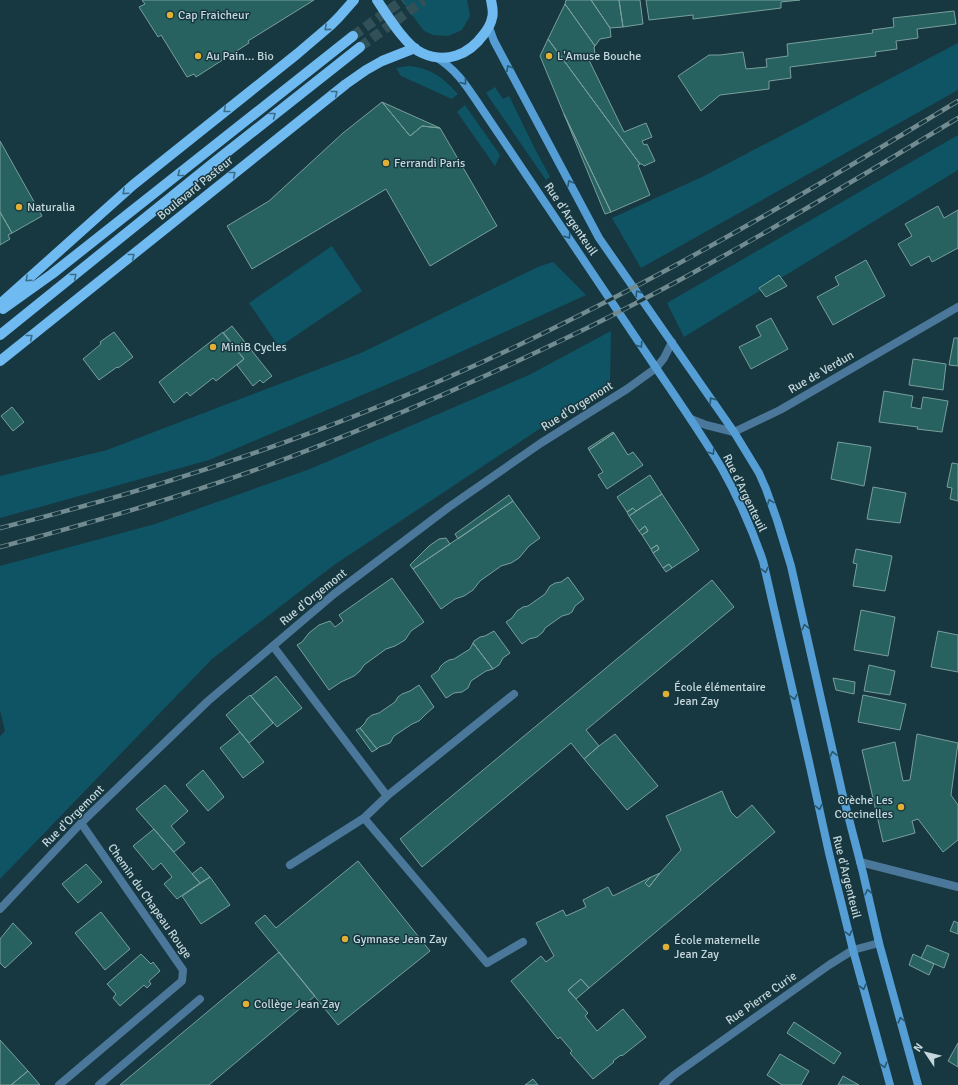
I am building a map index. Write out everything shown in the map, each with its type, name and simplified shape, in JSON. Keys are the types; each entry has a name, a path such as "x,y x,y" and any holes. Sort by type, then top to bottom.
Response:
{"main road":[{"path":"0,304 133,185 312,41 339,17 354,0"},
{"path":"377,0 404,38 415,48 422,53 443,58 452,57 471,49 481,39 489,27 492,19 491,0"},
{"name":"Rue d'Argenteuil","path":"489,27 494,41 599,238 734,432 759,473 784,540 791,566 842,792 879,944 918,1085"},
{"name":"Boulevard Pasteur","path":"0,311 59,269 353,36"},
{"name":"Boulevard Pasteur","path":"0,335 360,47"},
{"name":"Boulevard Pasteur","path":"0,361 346,84 382,61 415,48"},
{"name":"Rue d'Argenteuil","path":"435,57 447,64 464,81 691,419 722,468 741,506 754,536 762,561 829,854 853,950 890,1085"}],"street":[{"name":"Rue de Verdun","path":"734,432 780,410 958,307"},
{"name":"Rue d'Orgemont","path":"0,909 81,823 208,701 334,594 449,506 541,443 627,389 656,368 664,358 672,342"},
{"path":"691,419 706,425 734,432"},
{"path":"273,646 387,796"},
{"path":"290,865 364,818 387,796 514,694"},
{"path":"364,818 487,963 523,942"},
{"name":"Chemin du Chapeau Rouge","path":"59,1085 182,981 183,970 81,823"},
{"name":"Rue d'Argenteuil","path":"860,862 958,887"},
{"name":"Rue Pierre Curie","path":"663,1085 674,1075 829,965 853,950 879,944"},
{"path":"99,1085 200,999"}],"shaded area":[{"path":"401,0 467,0 470,16 462,30 448,36 433,35 424,31"},
{"path":"958,43 958,90 641,268 612,218 704,176"},
{"path":"409,66 425,69 442,78 458,94 452,99 401,76 396,68"},
{"path":"495,87 503,99 509,96 550,177 546,180 486,93"},
{"path":"465,105 500,155 495,166 457,112"},
{"path":"958,135 958,170 684,337 667,303"},
{"path":"332,246 362,291 279,347 249,303"},
{"path":"553,262 586,295 421,370 209,460 0,518 0,476 107,450 361,353 540,266"},
{"path":"611,331 610,382 334,565 212,659 0,879 0,736 5,731 0,710 0,566 155,524 310,469 529,375"}],"building":[{"path":"142,0 314,0 248,41 249,43 196,77 194,74 187,77 161,35 158,37 139,7 145,4"},
{"path":"566,0 591,0 610,28 611,37 600,39 595,46 565,4"},
{"path":"591,0 619,0 623,27 610,28"},
{"path":"619,0 640,0 643,24 623,27"},
{"path":"646,0 800,0 781,2 781,8 693,19 693,15 649,20"},
{"path":"565,4 595,46 595,54 587,56 624,132 646,123 652,137 642,141 644,145 647,144 655,161 644,166 640,164 548,39"},
{"path":"954,11 956,24 917,29 918,38 896,41 897,49 875,52 876,56 790,67 791,78 769,81 769,89 720,95 701,111 678,76 709,55 743,52 746,69 767,67 766,59 788,56 787,44 873,33 872,30 894,27 893,18"},
{"path":"548,39 640,164 638,165 650,195 611,212 564,114 540,56"},
{"name":"Ferrandi Paris","path":"382,102 410,136 422,126 440,128 497,226 430,266 386,189 252,269 227,226 269,201 343,133"},
{"path":"382,102 440,128 422,126 410,136"},
{"path":"564,114 611,212 605,214"},
{"path":"0,141 42,216 12,233 0,212"},
{"path":"938,206 944,218 958,210 958,248 932,262 929,256 911,266 898,244 912,236 905,224"},
{"path":"0,212 12,233 8,235 10,239 0,245"},
{"path":"866,260 885,296 833,325 817,297 839,285 835,277"},
{"path":"779,275 787,286 766,297 759,288"},
{"path":"771,318 788,349 751,369 739,347 761,336 756,326"},
{"path":"232,326 272,376 263,383 260,380 253,386 237,365 244,359 223,333"},
{"path":"114,332 133,357 99,380 83,359 101,344 100,342"},
{"path":"223,332 244,359 216,381 213,378 190,396 187,392 174,403 159,382"},
{"path":"954,338 958,338 958,366 949,365"},
{"path":"913,359 946,364 943,390 909,385"},
{"path":"884,391 913,396 911,407 921,409 923,397 948,401 942,432 879,422"},
{"path":"12,407 24,422 13,431 1,416"},
{"path":"613,432 614,433 589,450 588,448"},
{"path":"614,433 628,455 633,452 643,465 607,489 598,475 603,472 589,450"},
{"path":"838,442 871,447 864,486 831,479"},
{"path":"952,463 958,464 958,501 950,499 952,488 947,487"},
{"path":"650,475 662,494 636,511 633,508 627,512 617,497"},
{"path":"873,487 906,493 900,523 867,519"},
{"path":"662,494 699,550 672,568 669,564 663,568 653,553 659,549 657,545 651,549 642,535 648,531 645,526 639,531 629,516"},
{"path":"509,495 513,501 458,539 455,534"},
{"path":"513,501 540,538 529,546 519,558 511,563 501,566 480,581 473,590 464,596 455,599 441,609 413,569"},
{"path":"633,508 636,511 629,516 627,512"},
{"path":"645,526 648,531 642,535 639,531"},
{"path":"446,538 450,544 413,569 410,565 429,546 439,539"},
{"path":"657,545 659,549 653,553 651,549"},
{"path":"856,549 892,556 885,591 853,586 857,564 853,563"},
{"path":"669,564 672,568 666,572 663,568"},
{"path":"568,577 584,599 575,606 572,612 562,616 545,628 537,637 529,639 522,644 506,622 512,618 517,611 528,606 545,594 550,586 561,582"},
{"path":"392,578 424,622 411,631 405,640 386,649 364,665 354,676 329,690 297,645 319,625 330,621 335,627 343,621 339,615"},
{"path":"712,580 734,607 586,730 599,746 584,759 571,743 422,867 400,839"},
{"path":"861,610 895,617 888,656 854,650"},
{"path":"494,631 510,653 493,669 473,643 480,637"},
{"path":"938,631 958,635 958,672 931,667"},
{"path":"473,643 493,669 486,671 471,681 468,688 462,692 454,693 446,698 431,676 439,670 444,663 454,659 470,649"},
{"path":"869,665 895,671 890,695 864,691"},
{"path":"276,676 302,708 277,727 251,696"},
{"path":"833,678 855,682 854,694 836,690"},
{"path":"419,685 434,707 419,721 394,736 390,743 377,749 360,728 372,715 379,713 395,702 402,694"},
{"path":"250,695 273,723 249,743 226,715"},
{"path":"863,695 906,704 900,730 858,722"},
{"path":"360,728 377,749 372,752 356,730"},
{"path":"240,732 264,762 243,778 220,748"},
{"path":"615,734 658,786 627,810 584,759"},
{"path":"917,734 958,743 951,795 958,805 958,840 943,852 918,819 912,821 915,833 883,842 862,750 895,742 903,781 910,780"},
{"path":"203,770 224,797 208,811 186,785"},
{"path":"165,785 188,811 171,826 185,843 174,852 136,809"},
{"path":"722,791 731,812 737,818 752,805 775,832 589,988 581,979 568,990 588,1013 585,1016 597,1031 623,1009 646,1037 622,1056 621,1055 613,1061 614,1062 593,1079 570,1053 572,1051 560,1037 558,1039 511,981 541,956 546,962 554,956 536,923 563,910 566,916 586,907 583,900 608,887 613,896 651,877 645,883 649,887 681,850 666,816"},
{"path":"154,829 200,883 177,899 164,884 172,877 161,863 153,870 133,846"},
{"name":"Gymnase Jean Zay","path":"358,861 430,951 338,1025 255,923 265,915 276,928"},
{"path":"86,864 102,882 78,903 62,884"},
{"path":"201,867 210,877 200,883 192,874"},
{"path":"660,873 649,887 645,883 651,877"},
{"path":"210,877 230,905 201,924 182,896"},
{"path":"101,912 130,949 105,970 75,933"},
{"path":"954,921 958,923 958,934 950,931"},
{"path":"13,923 32,943 5,968 0,963 0,939"},
{"path":"927,945 949,954 944,968 921,958"},
{"path":"279,952 315,996 209,1085 120,1085"},
{"path":"141,954 151,964 153,962 160,971 149,981 151,984 147,988 144,985 120,1006 113,998 116,994 107,984"},
{"path":"913,954 934,964 929,975 909,965"},
{"path":"581,979 589,988 576,999 568,990"},
{"path":"794,1022 841,1053 834,1064 787,1033"},
{"path":"0,1040 28,1071 11,1085 0,1085"},
{"path":"958,1043 958,1067 948,1061"},
{"path":"780,1054 809,1071 801,1085 782,1085 767,1075"},
{"path":"28,1071 40,1085 11,1085"},
{"path":"843,1076 859,1085 838,1085"},
{"path":"533,1079 538,1085 525,1085"}],"tunnel":[{"path":"353,36 403,0"},
{"path":"360,47 424,0"}],"railway":[{"path":"0,528 75,509 223,464 296,438 440,381 511,349 676,265 818,185 958,101"},
{"path":"0,547 130,511 258,469 341,437 505,367 585,329 680,280 820,201 958,118"}],"place":[{"name":"Cap Fraicheur","path":"170,15"},
{"name":"Au Pain... Bio","path":"198,56"},
{"name":"L'Amuse Bouche","path":"549,56"},
{"name":"Ferrandi Paris","path":"386,163"},
{"name":"Naturalia","path":"19,207"},
{"name":"MiniB Cycles","path":"213,347"},
{"name":"École élémentaire Jean Zay","path":"666,694"},
{"name":"Crèche Les Coccinelles","path":"901,807"},
{"name":"Gymnase Jean Zay","path":"345,939"},
{"name":"École maternelle Jean Zay","path":"666,947"},
{"name":"Collège Jean Zay","path":"246,1004"}]}
